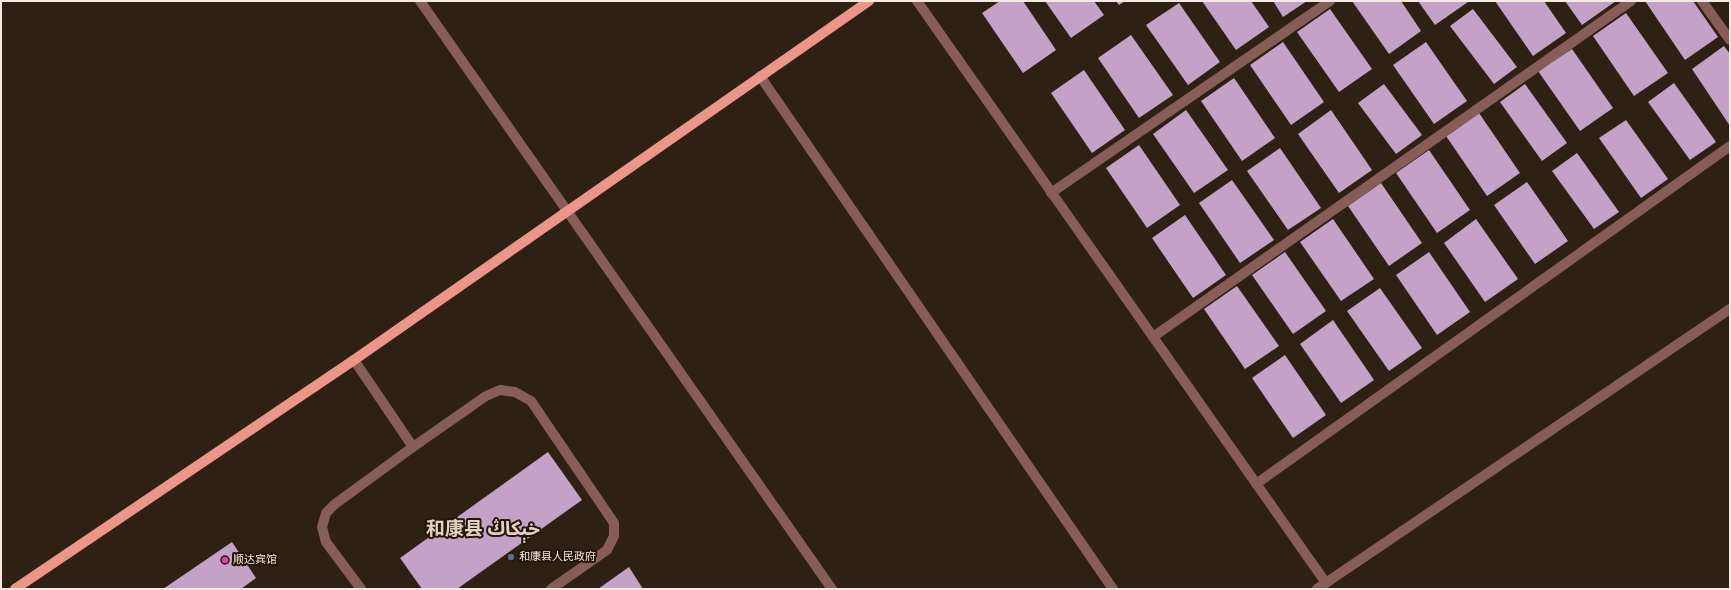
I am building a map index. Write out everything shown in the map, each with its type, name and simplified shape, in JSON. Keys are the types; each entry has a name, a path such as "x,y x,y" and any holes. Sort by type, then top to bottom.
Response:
{"main road":[{"path":"15,589 354,360 869,1"}],"street":[{"path":"420,1 832,589"},
{"path":"917,1 1256,484 1322,586 1730,309"},
{"path":"1051,193 1330,1"},
{"path":"1153,337 1630,1"},
{"path":"1702,1 1730,40"},
{"path":"760,76 1113,589"},
{"path":"1256,484 1730,146"},
{"path":"354,360 413,447"},
{"path":"361,589 326,542 322,527 326,513 335,504 413,447 486,396 500,390 515,392 531,400 614,523 614,536 607,550 551,589"}],"building":[{"path":"1000,1 1023,1 1056,50 1023,73 982,13"},
{"path":"1045,1 1094,1 1104,15 1071,38"},
{"path":"1116,1 1125,1 1119,5"},
{"path":"1202,1 1251,1 1269,27 1236,50"},
{"path":"1273,1 1307,1 1283,17"},
{"path":"1352,1 1401,1 1421,31 1389,54"},
{"path":"1418,1 1468,1 1468,2 1435,25"},
{"path":"1495,1 1544,1 1566,33 1533,56"},
{"path":"1565,1 1616,1 1582,25"},
{"path":"1645,1 1693,1 1718,37 1685,60"},
{"path":"1179,3 1220,62 1188,85 1146,25"},
{"path":"1330,9 1372,69 1339,92 1297,32"},
{"path":"1473,9 1517,67 1494,84 1450,26"},
{"path":"1626,13 1668,73 1634,96 1593,36"},
{"path":"1131,35 1173,95 1139,118 1098,58"},
{"path":"1283,42 1324,102 1291,125 1250,65"},
{"path":"1426,42 1467,101 1434,124 1393,65"},
{"path":"1724,46 1730,54 1730,126 1692,69"},
{"path":"1572,49 1613,108 1580,131 1538,71"},
{"path":"1084,70 1125,130 1092,153 1051,93"},
{"path":"1234,78 1275,138 1242,161 1201,101"},
{"path":"1674,83 1716,142 1690,160 1648,102"},
{"path":"1384,84 1422,135 1396,154 1358,103"},
{"path":"1525,84 1567,143 1542,161 1500,102"},
{"path":"1186,110 1228,170 1194,193 1153,134"},
{"path":"1331,110 1372,170 1339,193 1298,134"},
{"path":"1479,113 1520,173 1487,196 1446,136"},
{"path":"1626,120 1668,179 1641,198 1599,138"},
{"path":"1139,145 1180,205 1147,228 1106,168"},
{"path":"1280,148 1321,208 1288,230 1247,171"},
{"path":"1429,150 1470,210 1437,233 1396,173"},
{"path":"1577,153 1619,212 1594,229 1552,171"},
{"path":"1232,180 1274,240 1240,263 1199,203"},
{"path":"1527,182 1568,241 1535,264 1494,205"},
{"path":"1381,183 1422,243 1389,266 1348,206"},
{"path":"1185,215 1226,275 1193,298 1152,238"},
{"path":"1333,219 1374,279 1341,301 1300,242"},
{"path":"1476,219 1518,279 1485,302 1444,243"},
{"path":"1285,252 1326,311 1293,334 1252,275"},
{"path":"1429,252 1470,312 1437,335 1396,275"},
{"path":"1237,286 1279,346 1245,369 1204,309"},
{"path":"1380,288 1422,348 1389,371 1347,311"},
{"path":"1333,320 1374,380 1341,403 1300,344"},
{"path":"1285,355 1326,415 1293,438 1252,378"},
{"path":"548,452 582,500 457,589 422,589 400,558"},
{"name":"顺达宾馆","path":"232,542 256,578 241,589 163,589"},
{"path":"629,567 643,589 598,589"}],"place":[{"name":"和康县人民政府","path":"511,557"},
{"name":"顺达宾馆","path":"225,560"}],"district":[{"name":"和康县 خېكاڭ","path":"483,530"}]}
